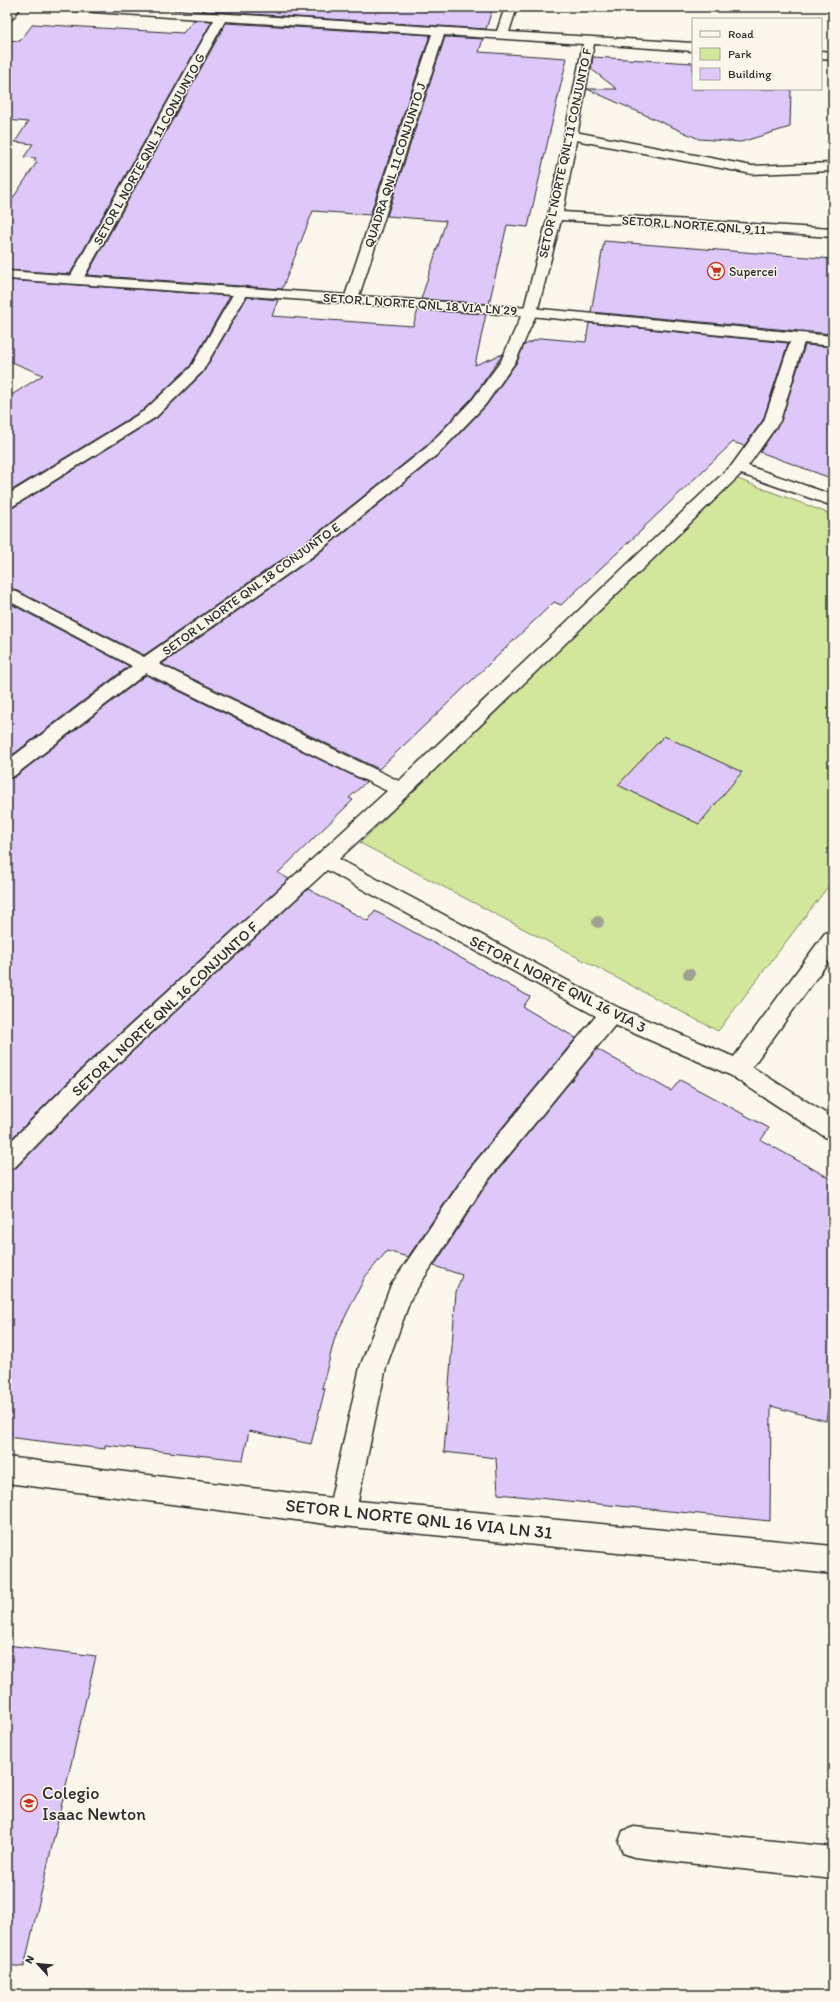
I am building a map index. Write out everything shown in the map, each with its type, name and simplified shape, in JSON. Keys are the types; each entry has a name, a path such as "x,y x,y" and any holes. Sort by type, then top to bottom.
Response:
{"street":[{"path":"7,18 15,7"},
{"path":"64,7 169,10 222,18 439,32 502,34 692,47"},
{"path":"502,34 511,7"},
{"name":"SETOR L NORTE QNL 11 CONJUNTO G","path":"76,279 222,18"},
{"name":"QUADRA QNL 11 CONJUNTO J","path":"352,299 439,32"},
{"name":"SETOR L NORTE QNL 11 CONJUNTO F","path":"530,312 555,216 589,40"},
{"path":"822,55 833,56"},
{"path":"570,135 752,170 804,167 833,168"},
{"name":"SETOR L NORTE QNL 9 11","path":"555,216 833,233"},
{"name":"SETOR L NORTE QNL 18 VIA LN 29","path":"7,275 530,312 798,339 833,341"},
{"path":"7,502 150,414 196,369 242,291"},
{"name":"SETOR L NORTE QNL 18 CONJUNTO E","path":"7,771 145,665 307,552 433,450 479,402 508,360 530,312"},
{"name":"SETOR L NORTE QNL 16 CONJUNTO F","path":"7,1160 94,1072 401,790 738,468 772,421 798,339"},
{"path":"738,468 833,501"},
{"path":"7,592 145,665 401,790"},
{"name":"SETOR L NORTE QNL 16 VIA 3","path":"325,860 611,1014 738,1069 833,1130"},
{"path":"738,1069 833,939"},
{"path":"342,1513 373,1367 400,1293 477,1177 611,1014"},
{"name":"SETOR L NORTE QNL 16 VIA LN 31","path":"7,1470 342,1513 833,1560"},
{"path":"634,1842 833,1863"}],"green space":[{"path":"735,478 833,515 833,880 718,1031 360,843"}],"building":[{"path":"206,7 493,7 486,29 202,11"},
{"path":"194,20 212,21 70,274 7,270 7,207 37,162 34,161 36,158 24,157 33,144 15,142 28,122 7,120 7,40 20,41 33,24 183,33"},
{"path":"226,23 430,35 370,215 313,211 282,289 87,275"},
{"path":"445,37 483,39 479,52 567,58 528,227 507,225 489,304 421,299 446,221 387,216"},
{"path":"593,57 692,63 692,90 791,90 790,127 741,142 699,139 587,89 617,89 591,69"},
{"path":"604,241 833,259 833,334 591,312"},
{"path":"7,280 230,296 190,366 143,410 7,493 7,398 43,375 7,360"},
{"path":"247,297 278,300 272,316 413,326 418,310 486,314 475,365 503,354 472,398 426,446 300,547 144,655 7,586 7,508 14,507 157,418 203,373"},
{"path":"589,323 788,343 763,420 744,446 733,442 643,529 561,605 554,602 379,769 162,664 314,557 440,454 486,406 517,362 524,345 541,338 586,342"},
{"path":"805,345 833,347 833,479 760,452 781,421"},
{"path":"7,602 129,666 7,759"},
{"path":"146,675 366,782 349,798 353,800 278,873 289,879 85,1065 7,1143 7,779 15,777"},
{"path":"664,736 742,772 699,824 618,785"},
{"path":"308,889 368,921 375,911 452,953 530,997 523,1007 576,1038 468,1169 408,1257 387,1251 365,1277 335,1337 322,1388 325,1389 311,1444 249,1431 243,1460 105,1445 105,1449 7,1437 7,1171 16,1168 103,1079"},
{"path":"597,1049 671,1091 680,1080 769,1128 761,1140 833,1180 833,1375 826,1421 771,1406 770,1521 498,1494 496,1458 444,1452 456,1292 462,1275 434,1266 486,1185"},
{"name":"Colegio Isaac Newton","path":"7,1645 96,1656 24,1967 7,1965"}],"place":[{"name":"Supercei","path":"716,271"},
{"name":"Colegio Isaac Newton","path":"29,1803"}]}
